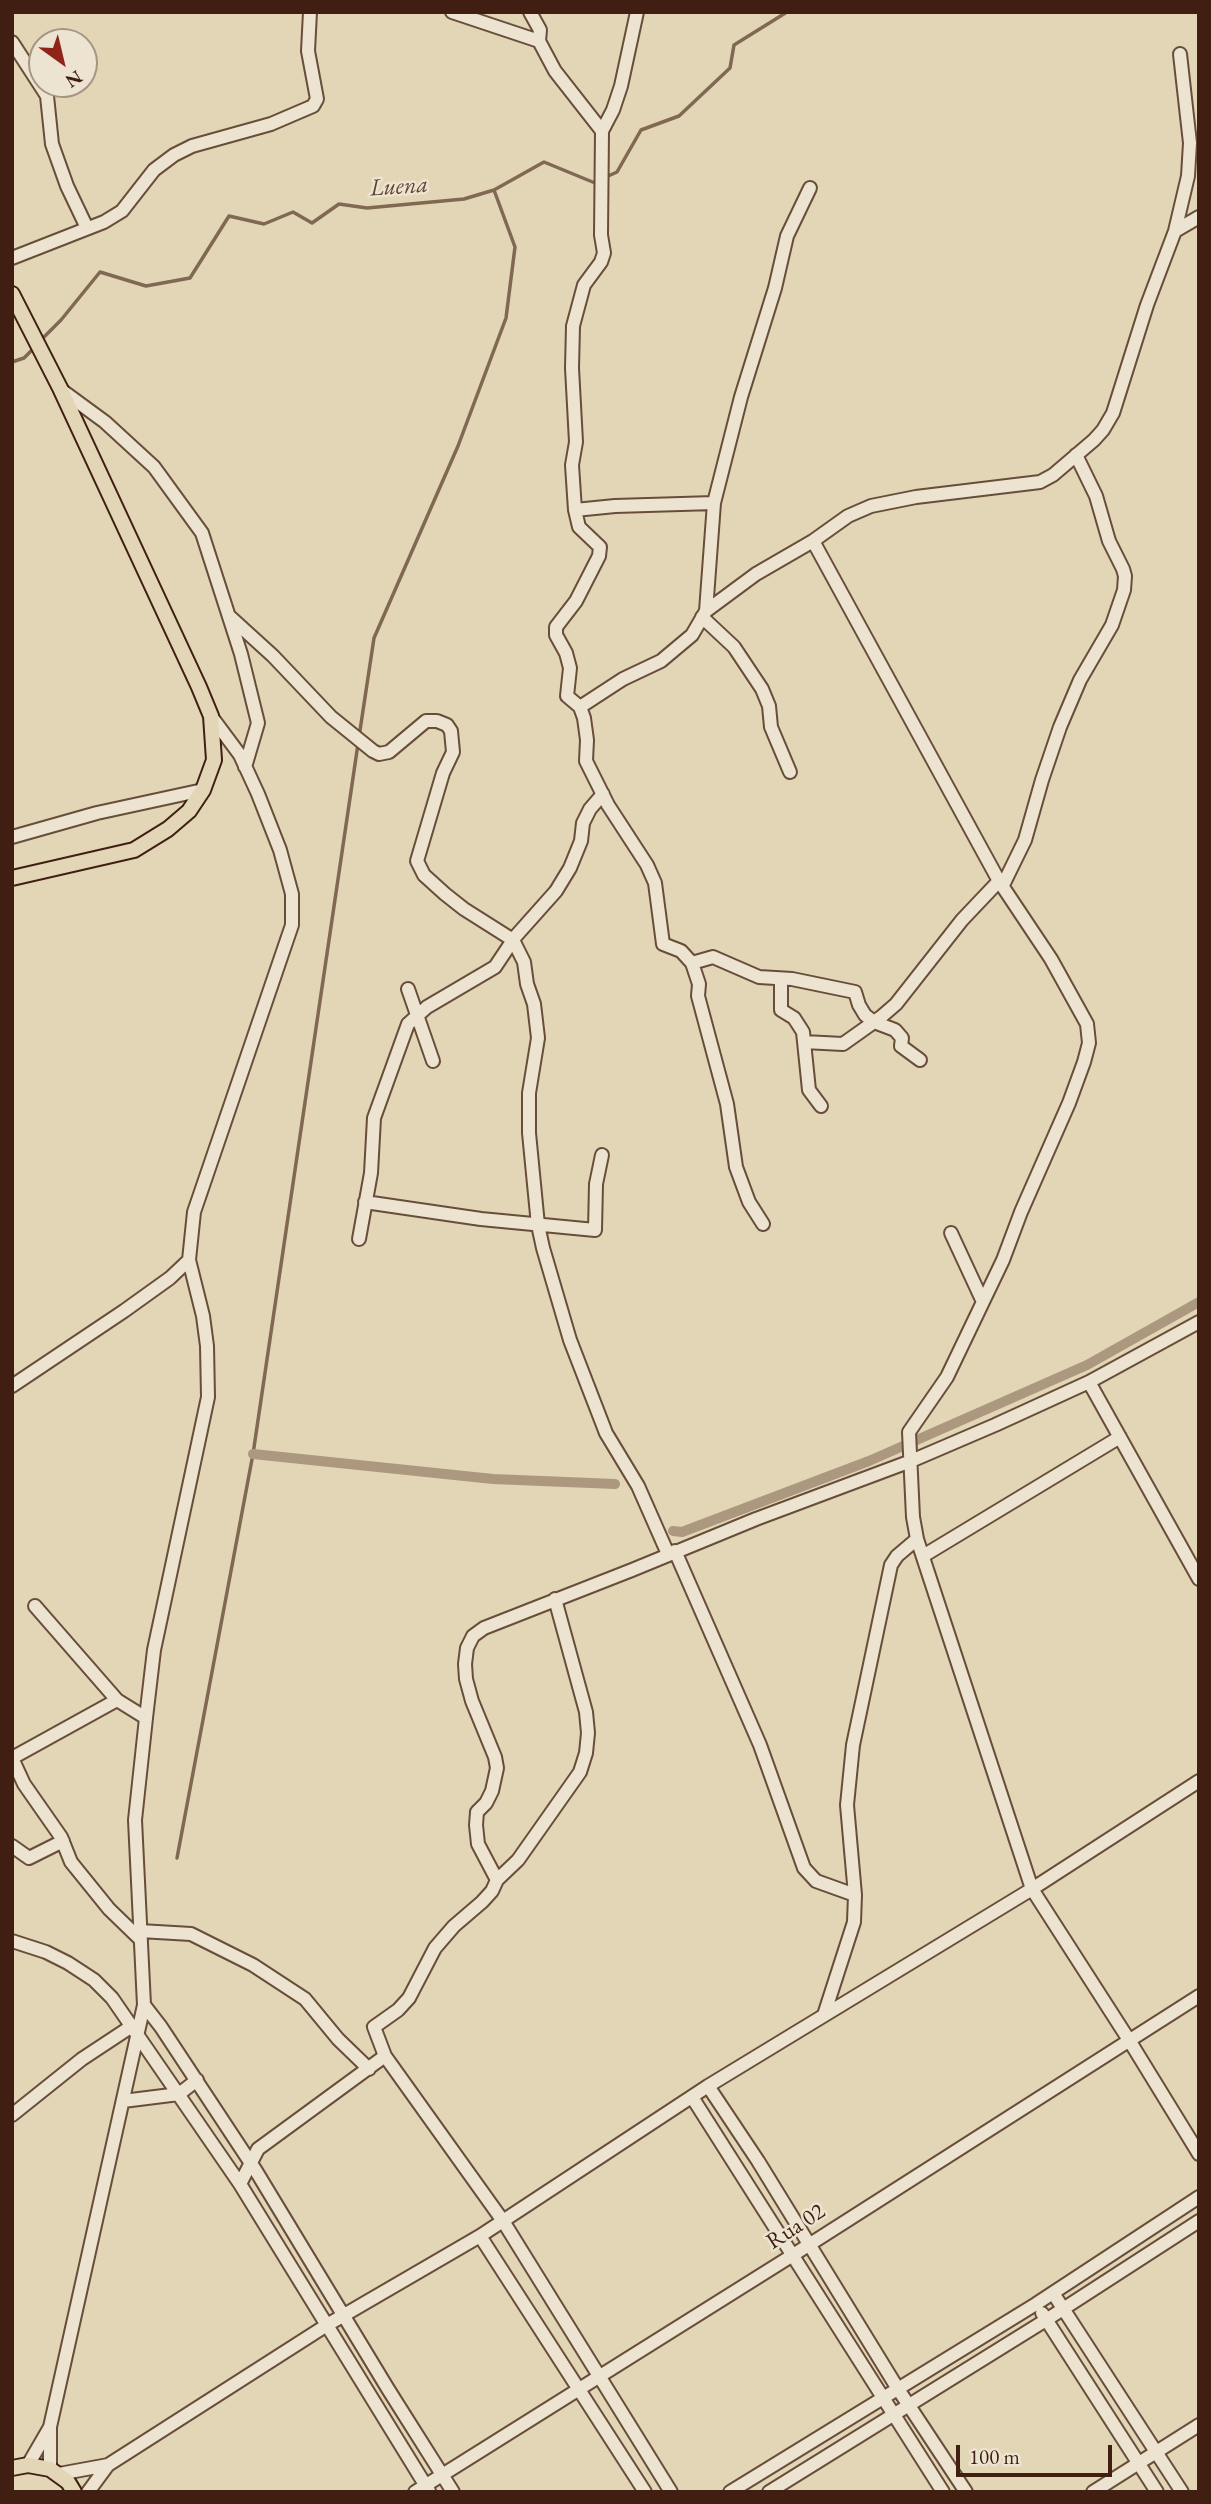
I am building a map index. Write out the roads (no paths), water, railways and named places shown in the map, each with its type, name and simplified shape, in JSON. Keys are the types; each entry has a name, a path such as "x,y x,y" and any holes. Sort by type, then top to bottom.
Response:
{"main road":[{"path":"12,878 134,850 167,829 188,811 203,790 214,760 211,716 199,687 13,296"},
{"path":"18,2464 54,2472 74,2492"}],"street":[{"path":"12,258 104,222 121,211 146,179 174,155 192,146 271,124 313,106 317,99 308,51 310,12"},
{"path":"452,12 539,41"},
{"path":"530,12 540,30 539,41 555,71 602,131"},
{"path":"637,12 621,86 602,131 601,235 604,253 601,262 584,285 573,326 576,442 572,465 575,510 579,527 600,547 599,556 576,601 555,627 570,668 567,696 580,708 587,740 586,761 655,883 663,944 681,951 692,963 699,984 698,996 727,1104 736,1167 743,1190 763,1224"},
{"path":"12,42 47,96 52,144 67,186 88,228"},
{"path":"580,708 623,679 661,661 692,635 704,614 756,574 813,541 848,516 871,506 964,490 1032,484 1046,480 1103,430 1112,412 1147,305 1175,231 1181,206 1189,165 1190,142 1180,54"},
{"path":"790,772 771,727 769,706 762,689 734,647 704,614 714,503 741,397 775,288 787,236 810,188"},
{"path":"1175,231 1197,217 1181,206"},
{"path":"56,383 105,422 154,467 202,533 241,654 258,723 245,766"},
{"path":"804,1042 843,1044 897,1004 962,919 1001,883 1025,840 1060,727 1080,680 1112,625 1124,590 1125,576 1109,541 1101,506 1076,455"},
{"path":"575,510 714,503"},
{"path":"813,541 1001,883 1087,1024 1089,1042 1069,1103 983,1302 947,1377 909,1432 913,1517 917,1539 1032,1889 1199,2154"},
{"path":"229,616 274,656 331,717 373,751 379,754 389,752 426,721 438,721 447,725 451,731 453,752 443,773 417,861 424,875 445,894 513,940 524,962 527,984 534,1004 538,1038 529,1093 538,1225 556,1298 579,1366 606,1433 638,1486 672,1553 760,1745 804,1868 816,1881 855,1895"},
{"path":"108,2465 54,2472 50,2427 123,2101 134,2030 144,2006 135,1820 154,1650 208,1396 203,1316 189,1260 194,1212 292,925 292,894 279,850 240,755 211,716"},
{"path":"12,837 97,813 203,790"},
{"path":"359,1239 377,1105 408,1024 417,1014 495,967 513,940 556,891 570,868 581,841 583,823 590,809 603,794"},
{"path":"692,963 713,957 759,977 855,992 865,1015 874,1022 895,1030 902,1038 901,1046 920,1060"},
{"path":"781,979 780,1010 794,1018 803,1032 809,1090 821,1106"},
{"path":"408,989 433,1060"},
{"path":"365,1202 481,1219 594,1230 596,1184 602,1154"},
{"path":"951,1233 983,1302"},
{"path":"12,1386 124,1311 170,1278 189,1260"},
{"path":"497,1880 478,1844 477,1812 492,1791 497,1768 466,1679 467,1648 473,1636 484,1628 555,1599 911,1461 1089,1382 1199,1322"},
{"path":"1089,1382 1199,1579"},
{"path":"923,1556 1120,1437"},
{"path":"824,2015 854,1922 855,1895 847,1805 855,1735 891,1565 897,1556 917,1539"},
{"path":"555,1599 586,1712 588,1733 580,1772 518,1860 497,1880 482,1902 454,1926 435,1948 409,1998 398,2010 374,2027 385,2056 503,2221 671,2492"},
{"path":"34,1606 117,1700 146,1718"},
{"path":"117,1700 12,1758 24,1784 56,1827 71,1862 85,1881 141,1936 191,1934 253,1965 304,1999 338,2039 369,2069"},
{"path":"88,2492 108,2465 344,2314 481,2236 692,2096 1032,1889 1199,1781"},
{"path":"12,1846 29,1858 63,1841"},
{"path":"12,1941 46,1952 94,1980 112,1998 240,2184 327,2325 423,2490"},
{"name":"Rua 02","path":"423,2490 442,2474 793,2255 1199,1996"},
{"path":"144,2006 197,2080 250,2162 453,2492"},
{"path":"12,2115 82,2059 134,2030"},
{"path":"240,2184 258,2149 385,2056"},
{"path":"123,2101 179,2094 197,2080"},
{"path":"708,2086 758,2161 898,2389 966,2492"},
{"path":"692,2096 943,2492"},
{"path":"730,2492 1036,2304 1199,2197"},
{"path":"769,2492 1046,2320 1199,2221"},
{"path":"481,2236 645,2492"},
{"path":"1053,2293 1182,2492"},
{"path":"1036,2304 1157,2492"},
{"path":"1093,2492 1199,2425"},
{"path":"18,2464 50,2427"}],"waterway":[{"name":"Luena","path":"606,177 617,172 641,130 679,116 730,68 734,45 787,12"},
{"name":"Luena","path":"41,340 100,272 146,286 190,278 229,216 264,224 293,212 312,223 339,204 367,208 464,199 494,190 544,162 595,183 599,181"},
{"path":"359,737 374,638 458,446 506,318 515,247 494,190"},
{"name":"Luena","path":"12,362 24,358 36,346"},
{"path":"177,1858 253,1454 358,744"},
{"path":"673,1531 682,1532 869,1461 1087,1365 1199,1302"},
{"path":"253,1454 493,1479 615,1484"}]}
